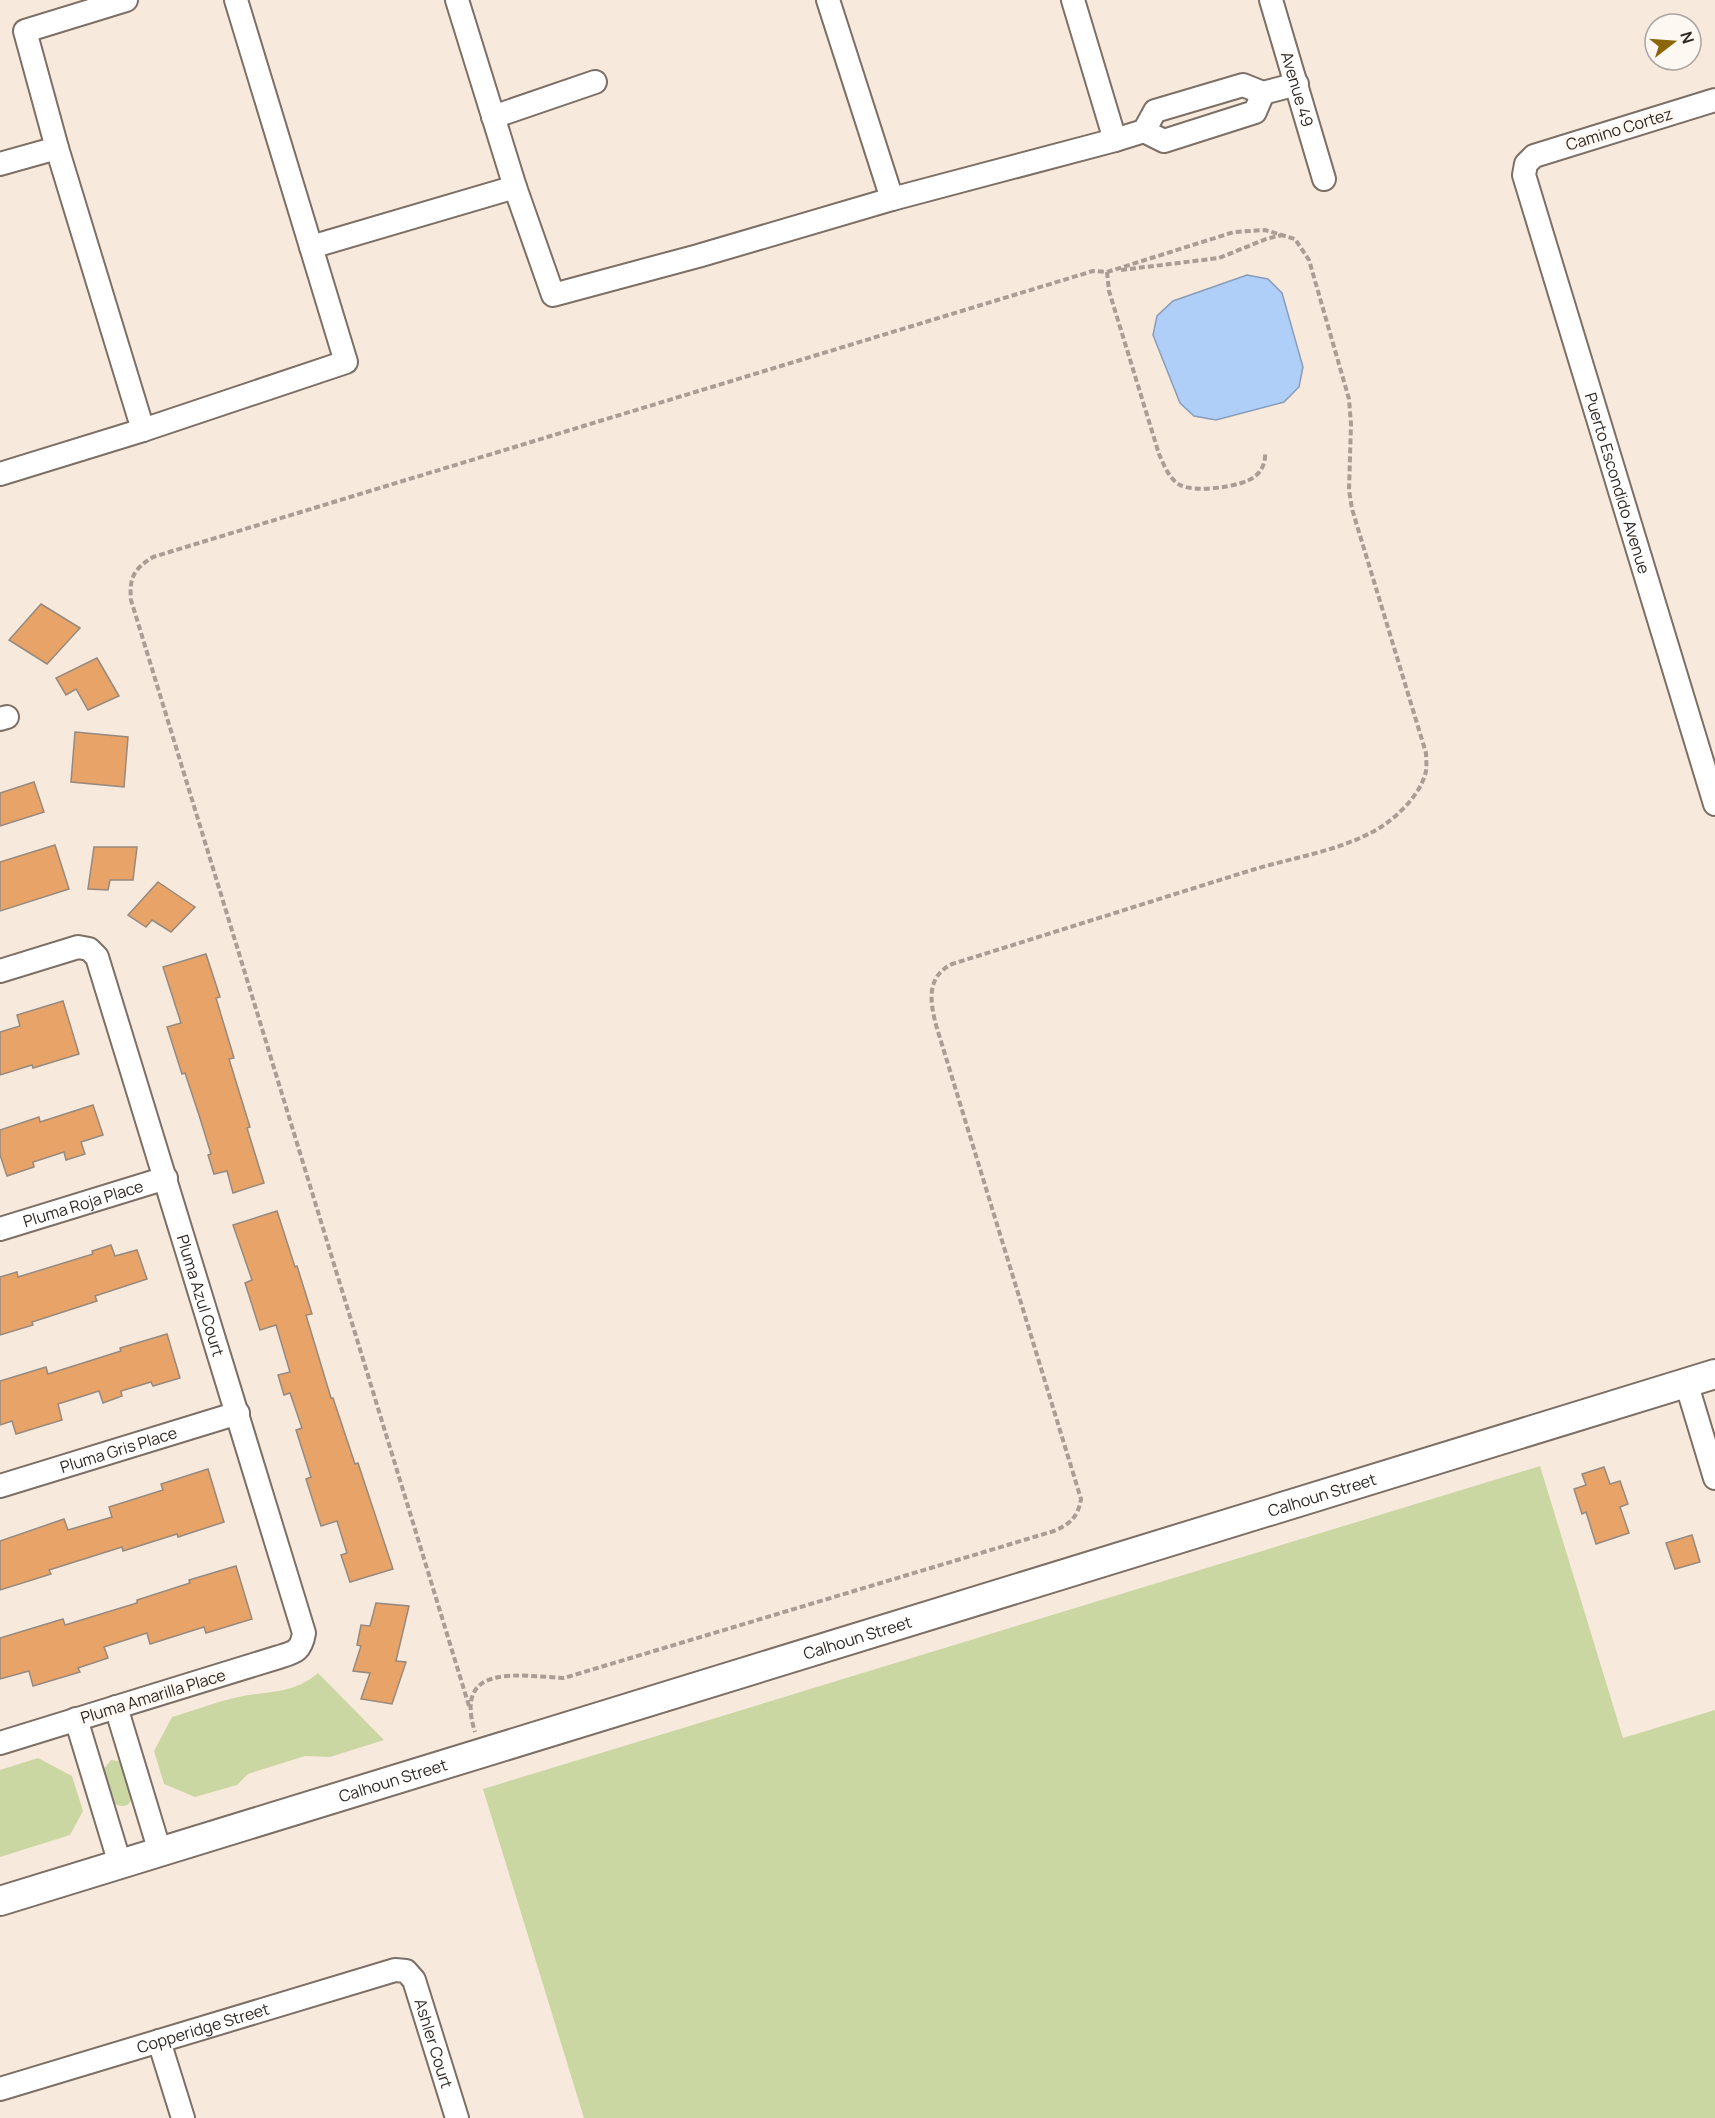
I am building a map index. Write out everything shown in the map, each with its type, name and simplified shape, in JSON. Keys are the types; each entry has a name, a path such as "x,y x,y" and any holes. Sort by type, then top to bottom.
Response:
{"street":[{"path":"126,0 25,31 57,148 143,430"},
{"path":"0,474 143,430 346,362 236,0"},
{"path":"457,0 515,187 553,296 892,199 1144,131 1164,141 1255,112 1263,93"},
{"path":"828,0 892,199"},
{"path":"1073,0 1115,140"},
{"name":"Avenue 49","path":"1271,0 1324,179"},
{"path":"494,117 595,82"},
{"path":"1144,131 1155,111 1243,85 1263,93 1297,84"},
{"path":"1195,99 1204,129"},
{"name":"Camino Cortez","path":"1526,164 1534,156 1715,100"},
{"path":"0,164 57,148"},
{"name":"Puerto Escondido Avenue","path":"1526,164 1524,175 1527,190 1715,804"},
{"path":"311,247 515,187"},
{"name":"Pluma Azul Court","path":"0,970 78,947 89,949 97,957 300,1618 304,1633 302,1644"},
{"name":"Pluma Roja Place","path":"0,1229 165,1178"},
{"name":"Calhoun Street","path":"0,1901 1715,1374"},
{"path":"1686,1382 1715,1478"},
{"name":"Pluma Gris Place","path":"0,1486 238,1413"},
{"name":"Pluma Amarilla Place","path":"0,1743 279,1658 294,1652 302,1644"},
{"path":"116,1707 160,1852"},
{"path":"76,1719 120,1864"},
{"name":"Copperidge Street","path":"0,2089 380,1974 395,1970 406,1971"},
{"name":"Ashler Court","path":"406,1971 414,1980 420,1995 457,2118"},
{"path":"159,2041 183,2118"}],"path":[{"path":"469,1706 473,1692 481,1683 492,1678 502,1676 564,1678 1067,1526 1079,1510 1082,1499 936,1025 931,1005 932,992 939,974 952,964 1264,866 1349,843 1390,820 1402,810 1421,785 1426,771 1426,753 1352,509 1349,490 1351,424 1349,399 1309,260 1296,239 1265,230 1234,232 1107,272"},
{"path":"481,1752 470,1719 469,1706 130,600 130,588 136,569 153,557 1093,271 1107,272 1219,258 1266,239 1283,235"},
{"path":"1107,272 1109,291 1159,454 1169,475 1181,486 1211,489 1232,485 1252,479 1259,474 1266,459 1265,452"}],"green space":[{"path":"1540,1466 1623,1738 1715,1710 1715,2118 584,2118 483,1789"},
{"path":"318,1673 384,1740 330,1757 305,1756 248,1774 237,1785 195,1797 164,1784 154,1751 172,1717 234,1698 288,1689"},
{"path":"38,1758 72,1776 83,1811 70,1835 0,1857 0,1770"},
{"path":"111,1760 123,1764 128,1779 131,1797 130,1802 125,1806 114,1803 103,1770"}],"water":[{"path":"1247,275 1268,279 1282,293 1303,367 1299,387 1284,402 1216,420 1194,416 1180,403 1153,335 1157,316 1173,301"}],"building":[{"path":"41,604 80,628 47,664 9,640"},
{"path":"97,658 119,696 88,710 76,689 66,695 56,678"},
{"path":"75,732 128,737 124,787 71,782"},
{"path":"34,782 44,812 0,826 0,793"},
{"path":"55,845 69,889 0,911 0,862"},
{"path":"94,847 137,847 133,880 110,880 108,890 88,889"},
{"path":"158,882 195,907 171,932 152,920 146,927 128,915"},
{"path":"206,954 220,997 216,998 234,1058 229,1059 264,1183 233,1193 227,1171 214,1174 208,1155 211,1154 199,1115 185,1073 182,1074 167,1027 181,1023 163,967"},
{"path":"63,1001 79,1054 0,1075 0,1032 20,1026 17,1015"},
{"path":"93,1105 103,1135 81,1142 85,1154 66,1160 64,1152 33,1162 34,1167 7,1176 0,1155 0,1130 39,1117 40,1122"},
{"path":"277,1211 312,1314 306,1315 331,1398 333,1398 355,1464 358,1463 393,1569 350,1582 341,1555 347,1553 337,1521 321,1526 306,1479 311,1477 296,1430 302,1428 290,1393 284,1395 278,1375 290,1372 276,1325 260,1330 245,1283 252,1280 233,1225"},
{"path":"111,1245 115,1256 137,1250 147,1279 95,1296 97,1301 0,1335 0,1277 17,1272 18,1277 93,1254 92,1251"},
{"path":"167,1334 180,1378 153,1386 151,1382 121,1391 122,1396 103,1403 99,1391 58,1404 62,1420 16,1434 12,1421 0,1425 0,1381 46,1367 48,1374"},
{"path":"1604,1467 1610,1484 1620,1481 1628,1504 1620,1507 1629,1533 1596,1544 1586,1512 1582,1514 1574,1489 1586,1485 1582,1474"},
{"path":"208,1469 224,1522 123,1551 122,1547 49,1570 51,1574 0,1590 0,1541 64,1519 68,1530 112,1517 109,1507 163,1490 161,1484"},
{"path":"1692,1535 1700,1562 1675,1569 1666,1543"},
{"path":"236,1566 252,1619 206,1633 204,1627 150,1644 147,1633 104,1647 108,1658 78,1668 80,1672 33,1686 29,1671 0,1679 0,1638 63,1619 65,1625 137,1603 137,1600 190,1583 189,1580"},
{"path":"376,1603 409,1606 396,1661 406,1662 392,1704 361,1699 370,1673 353,1671 361,1646 357,1645 361,1625 370,1626"}]}
